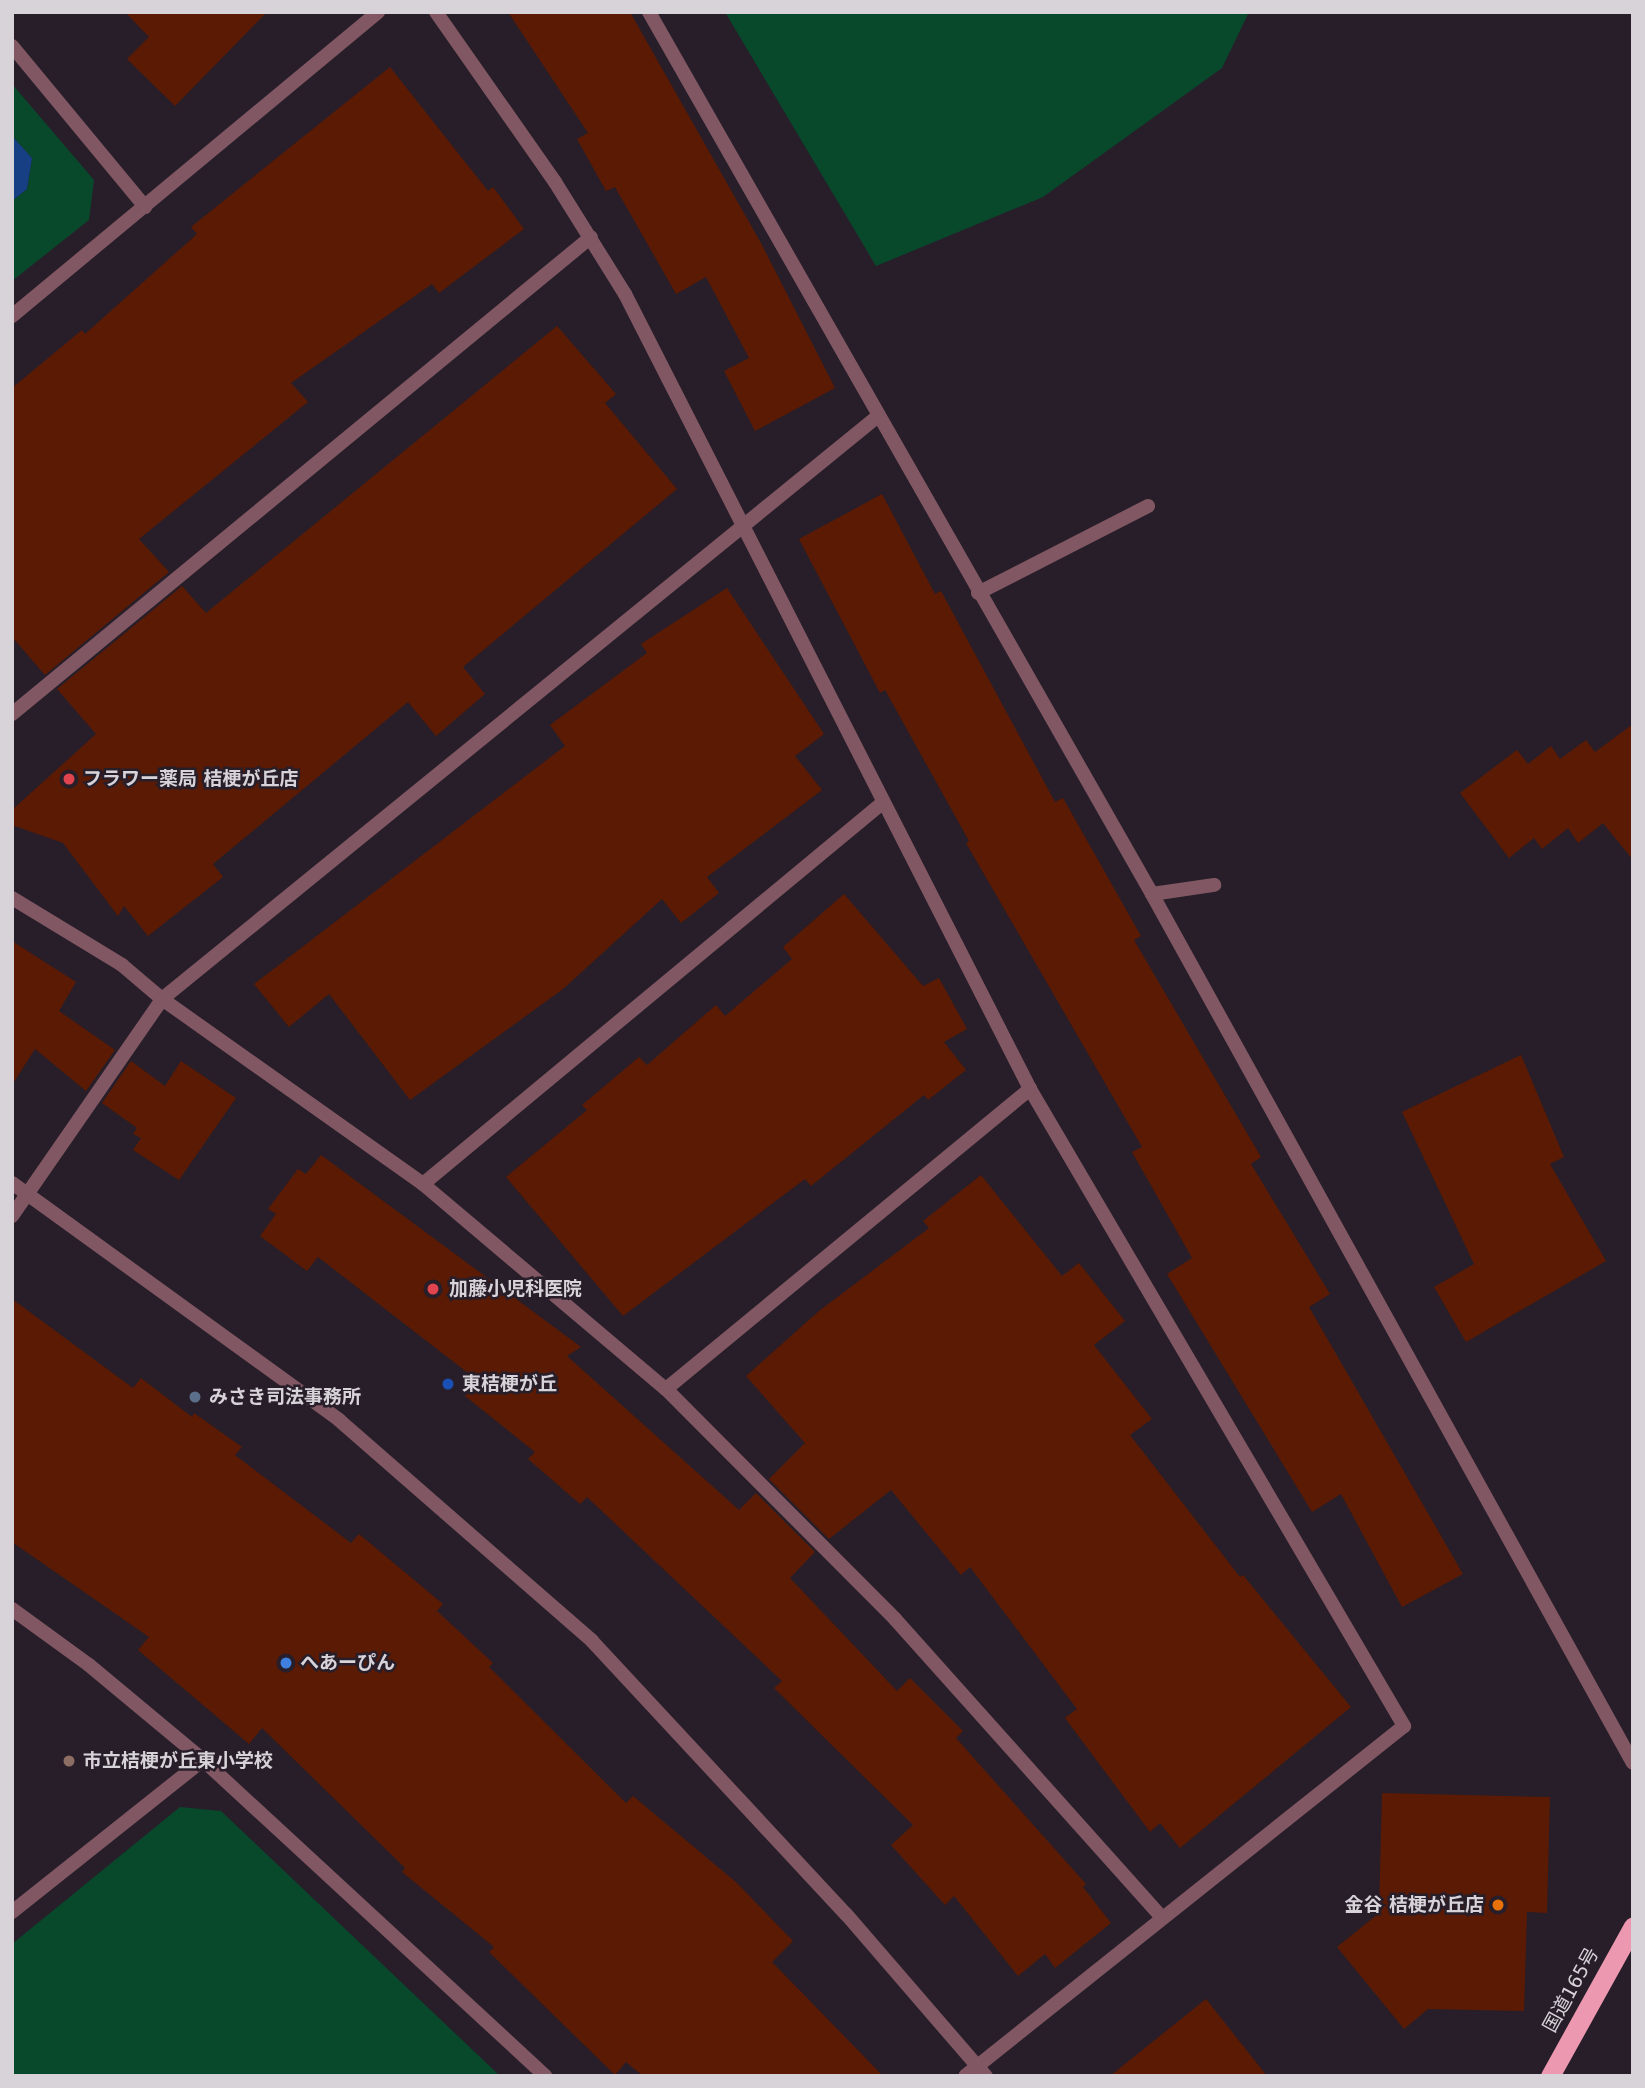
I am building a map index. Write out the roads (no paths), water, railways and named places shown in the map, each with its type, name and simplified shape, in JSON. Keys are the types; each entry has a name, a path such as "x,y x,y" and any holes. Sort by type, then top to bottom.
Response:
{"highway":[{"name":"国道165号","path":"1550,2076 1633,1926"}],"street":[{"path":"12,316 378,12"},
{"path":"436,12 592,237 881,804 1030,1089 1404,1726 1161,1917 982,2070 965,2076"},
{"path":"649,12 721,131 877,416 1153,894 1633,1762"},
{"path":"12,46 145,207"},
{"path":"12,714 592,237"},
{"path":"12,1216 162,999 740,524 877,416"},
{"path":"978,593 1148,506"},
{"path":"422,1184 881,804"},
{"path":"1153,894 1214,885"},
{"path":"12,898 122,965 162,999 422,1184 666,1390 895,1619 1161,1917"},
{"path":"666,1390 1030,1089"},
{"path":"12,1183 339,1420 592,1642 846,1914 982,2070"},
{"path":"12,1609 89,1665 203,1760 546,2076"},
{"path":"12,1912 203,1760"}],"water":[{"path":"12,136 32,158 27,189 12,201"}],"place":[{"name":"フラワー薬局 桔梗が丘店","path":"69,779"},
{"name":"加藤小児科医院","path":"433,1289"},
{"name":"東桔梗が丘","path":"448,1384"},
{"name":"みさき司法事務所","path":"195,1397"},
{"name":"へあーぴん","path":"286,1663"},
{"name":"市立桔梗が丘東小学校","path":"69,1761"},
{"name":"金谷 桔梗が丘店","path":"1498,1905"}]}
